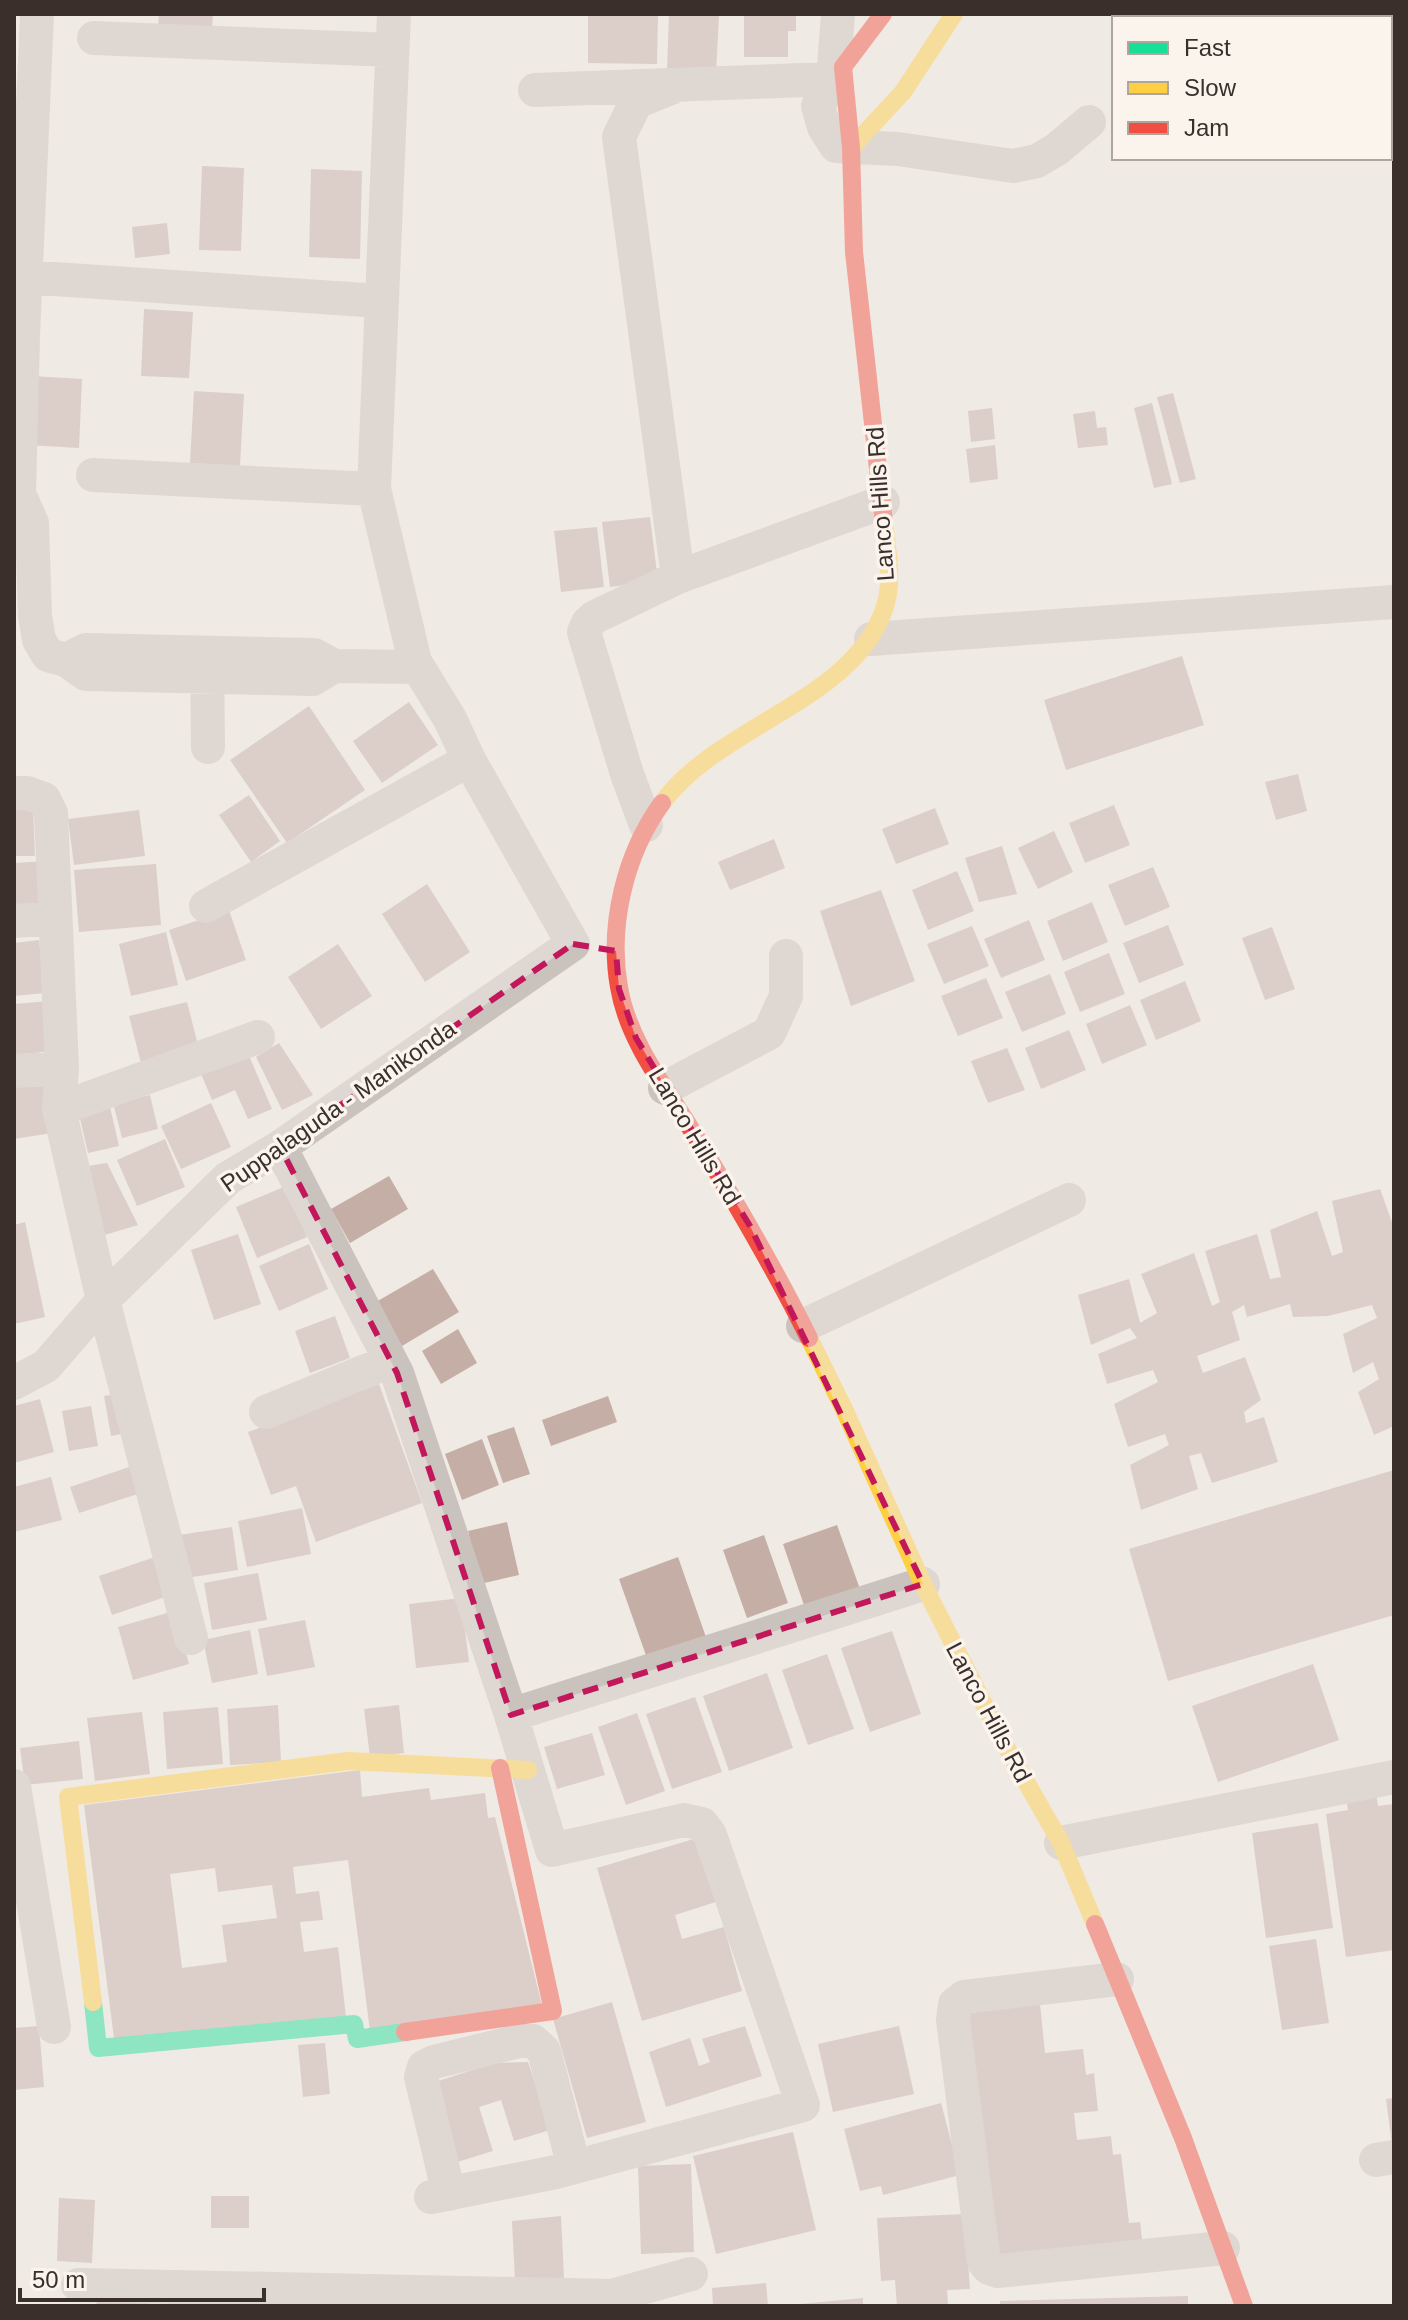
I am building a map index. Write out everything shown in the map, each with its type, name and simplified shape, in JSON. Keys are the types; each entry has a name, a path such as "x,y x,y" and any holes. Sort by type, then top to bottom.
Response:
{"street":[{"path":"37,14 25,277 18,336 16,494 32,523 35,616 39,640 48,655 66,660 86,650 138,663 207,665 314,655 334,666 418,667"},
{"path":"394,14 374,489 418,667 450,719 469,760 573,944 616,951"},
{"path":"838,14 838,73"},
{"path":"883,14 838,73 818,106 824,127 836,146 898,149 1013,166 1037,161 1057,149 1089,122"},
{"path":"851,148 903,92 954,14"},
{"path":"94,38 392,50"},
{"path":"535,90 673,87 838,73"},
{"path":"673,87 636,102 619,137 678,577"},
{"name":"Lanco Hills Rd","path":"851,148 854,252 883,502 888,557 887,601 871,639 839,674 729,743 675,785 646,825 623,885 616,951 619,989 636,1038 750,1226 803,1326 923,1584 1001,1738 1061,1843 1183,2138 1244,2306"},
{"path":"25,277 380,301"},
{"path":"93,475 374,489"},
{"path":"646,825 618,748 584,632 588,623 678,577 883,502"},
{"path":"871,639 1394,602"},
{"path":"207,665 208,747"},
{"path":"206,906 469,760"},
{"path":"14,793 27,793 44,799 51,813 62,1068 59,1109 103,1300 191,1638"},
{"path":"14,921 55,918"},
{"name":"Puppalaguda - Manikonda","path":"14,1383 46,1366 103,1300 228,1178 280,1147 573,944"},
{"path":"665,1088 769,1033 786,996 786,956"},
{"path":"59,1109 258,1037"},
{"path":"14,1071 62,1068"},
{"path":"280,1147 397,1373 511,1715 514,1769 553,2011 357,2039 354,2024 98,2048 68,1797 348,1761 514,1769"},
{"path":"803,1326 1069,1200"},
{"path":"266,1412 390,1361"},
{"path":"511,1715 923,1584"},
{"path":"514,1769 552,1850 684,1820 702,1824 710,1835 803,2105 574,2167 440,2196 421,2077 424,2067 519,2041 533,2041 544,2051 574,2167"},
{"path":"1061,1843 1394,1777"},
{"path":"14,1786 54,2027"},
{"path":"1117,1979 964,1997 955,2004 953,2020 984,2262 998,2271 1223,2248"},
{"path":"78,2285 613,2301 691,2274"}],"highlighted area":[{"path":"573,944 616,951 619,989 636,1038 750,1226 923,1584 511,1715 397,1373 280,1147"}],"building":[{"path":"159,14 213,14 212,28 158,27"},
{"path":"588,14 658,14 657,64 588,63"},
{"path":"669,14 719,14 716,73 667,69"},
{"path":"744,14 796,14 796,31 788,31 788,57 744,57"},
{"path":"1392,33 1394,33 1392,71"},
{"path":"202,166 244,168 241,251 199,250"},
{"path":"311,169 362,171 360,259 309,257"},
{"path":"167,223 170,254 135,258 132,227"},
{"path":"144,309 193,312 189,378 141,376"},
{"path":"32,376 82,379 79,448 28,445"},
{"path":"194,391 244,394 240,466 190,463"},
{"path":"1173,393 1196,479 1180,483 1157,397"},
{"path":"1152,403 1172,484 1154,488 1134,408"},
{"path":"992,408 995,439 971,442 968,411"},
{"path":"1095,411 1097,428 1106,427 1108,445 1078,448 1073,414"},
{"path":"995,445 998,479 970,483 966,449"},
{"path":"650,517 658,581 610,587 602,522"},
{"path":"597,527 604,587 561,592 554,531"},
{"path":"1182,656 1204,725 1066,770 1044,700"},
{"path":"409,702 438,745 382,783 353,741"},
{"path":"309,706 365,790 287,843 230,760"},
{"path":"1298,774 1307,811 1276,820 1265,782"},
{"path":"249,795 280,841 251,862 219,815"},
{"path":"1114,805 1130,845 1085,863 1069,823"},
{"path":"935,808 949,844 896,864 882,829"},
{"path":"14,809 33,809 35,856 14,856"},
{"path":"139,810 145,856 74,865 68,819"},
{"path":"1054,831 1073,872 1038,889 1018,848"},
{"path":"774,839 785,868 730,890 718,862"},
{"path":"1002,846 1017,894 979,902 965,858"},
{"path":"45,861 47,903 14,905 14,863"},
{"path":"156,864 161,925 79,932 74,870"},
{"path":"1153,867 1170,907 1125,926 1108,885"},
{"path":"957,871 974,911 928,930 912,890"},
{"path":"427,884 470,952 425,982 382,914"},
{"path":"881,890 915,981 851,1006 820,911"},
{"path":"1092,902 1108,942 1063,961 1047,921"},
{"path":"229,910 246,960 186,981 169,930"},
{"path":"1029,920 1045,960 1001,978 984,939"},
{"path":"1168,925 1184,965 1139,983 1123,943"},
{"path":"972,926 989,966 944,984 927,944"},
{"path":"1272,927 1295,989 1265,1000 1242,938"},
{"path":"166,932 178,985 131,996 119,944"},
{"path":"39,940 45,993 14,996 14,943"},
{"path":"338,944 372,996 321,1029 288,977"},
{"path":"1109,953 1125,994 1080,1012 1064,972"},
{"path":"1050,974 1066,1014 1022,1032 1005,992"},
{"path":"986,978 1003,1018 958,1036 941,996"},
{"path":"1185,981 1201,1021 1156,1040 1140,1000"},
{"path":"50,1001 54,1051 14,1055 14,1004"},
{"path":"187,1002 200,1053 142,1067 129,1016"},
{"path":"1130,1005 1147,1045 1102,1064 1086,1024"},
{"path":"1069,1030 1086,1070 1041,1089 1025,1048"},
{"path":"279,1043 313,1095 282,1110 256,1057"},
{"path":"1007,1048 1025,1090 988,1103 971,1061"},
{"path":"246,1049 272,1109 248,1119 235,1090 212,1100 199,1069"},
{"path":"42,1075 52,1133 14,1139 14,1080"},
{"path":"150,1095 158,1129 122,1138 113,1103"},
{"path":"211,1103 231,1147 181,1169 161,1126"},
{"path":"110,1107 119,1146 88,1153 79,1114"},
{"path":"165,1139 185,1187 137,1206 117,1160"},
{"path":"107,1163 138,1225 98,1237 81,1167"},
{"path":"389,1176 408,1209 350,1243 331,1209"},
{"path":"286,1186 307,1237 257,1258 236,1207"},
{"path":"1380,1189 1394,1228 1394,1426 1374,1435 1358,1392 1379,1379 1373,1362 1353,1373 1343,1334 1377,1318 1372,1305 1328,1316 1293,1317 1290,1304 1247,1317 1244,1305 1232,1312 1240,1340 1197,1356 1203,1373 1245,1357 1261,1400 1244,1412 1246,1423 1264,1417 1278,1462 1212,1483 1201,1453 1189,1456 1198,1489 1141,1510 1130,1465 1169,1445 1165,1434 1128,1447 1114,1404 1158,1382 1153,1370 1107,1384 1098,1354 1137,1338 1130,1328 1091,1345 1078,1295 1129,1279 1140,1323 1157,1313 1141,1274 1194,1253 1212,1306 1220,1302 1205,1251 1257,1234 1270,1279 1281,1277 1270,1230 1317,1211 1332,1256 1343,1252 1332,1201"},
{"path":"25,1222 45,1317 14,1324 14,1225"},
{"path":"238,1234 261,1304 214,1320 191,1250"},
{"path":"309,1244 328,1289 279,1311 259,1266"},
{"path":"433,1269 459,1312 402,1346 376,1302"},
{"path":"335,1316 350,1358 310,1373 295,1331"},
{"path":"458,1329 477,1363 441,1384 422,1351"},
{"path":"379,1384 422,1503 316,1542 296,1486 271,1495 248,1432"},
{"path":"124,1393 131,1432 111,1436 104,1396"},
{"path":"608,1396 617,1422 551,1446 542,1420"},
{"path":"40,1399 54,1452 14,1463 14,1406"},
{"path":"91,1406 98,1446 69,1451 62,1411"},
{"path":"514,1427 530,1474 503,1483 487,1436"},
{"path":"482,1439 499,1485 462,1500 445,1454"},
{"path":"138,1464 147,1491 79,1513 70,1487"},
{"path":"1394,1470 1394,1615 1168,1681 1129,1549"},
{"path":"51,1477 62,1520 15,1532 14,1487"},
{"path":"302,1508 311,1554 247,1567 238,1521"},
{"path":"507,1522 519,1575 480,1584 468,1531"},
{"path":"837,1525 860,1589 805,1608 783,1544"},
{"path":"232,1527 238,1570 186,1578 179,1535"},
{"path":"764,1535 788,1603 747,1618 723,1550"},
{"path":"155,1557 168,1596 112,1615 99,1576"},
{"path":"678,1557 707,1640 648,1661 619,1579"},
{"path":"258,1573 267,1620 212,1630 204,1583"},
{"path":"461,1598 469,1662 416,1668 409,1604"},
{"path":"174,1611 189,1664 133,1680 118,1627"},
{"path":"305,1620 315,1667 267,1676 258,1629"},
{"path":"250,1630 258,1674 212,1683 203,1640"},
{"path":"892,1631 921,1714 870,1732 841,1648"},
{"path":"827,1654 854,1729 808,1745 782,1670"},
{"path":"1313,1664 1339,1740 1218,1782 1192,1706"},
{"path":"767,1673 793,1748 729,1771 703,1696"},
{"path":"695,1697 722,1772 672,1789 646,1714"},
{"path":"278,1705 281,1762 230,1765 227,1709"},
{"path":"399,1705 404,1753 370,1757 364,1709"},
{"path":"218,1707 223,1764 167,1769 163,1712"},
{"path":"142,1712 150,1774 95,1781 87,1718"},
{"path":"637,1713 665,1791 626,1805 598,1727"},
{"path":"592,1733 605,1775 557,1789 544,1747"},
{"path":"79,1741 83,1779 25,1785 20,1748"},
{"path":"360,1770 362,1797 429,1788 431,1800 485,1793 488,1818 495,1817 543,2009 370,2031 348,1860 293,1867 296,1894 319,1891 323,1920 300,1922 304,1952 338,1947 346,2017 115,2046 84,1805","holes":["215,1868 218,1892 272,1885 277,1918 222,1925 227,1962 182,1968 170,1874"]},
{"path":"1375,1785 1378,1806 1394,1804 1394,1950 1346,1957 1326,1814 1348,1810 1345,1790"},
{"path":"1318,1823 1333,1928 1266,1938 1252,1833"},
{"path":"697,1838 716,1902 675,1915 682,1939 724,1927 742,1991 642,2021 597,1868"},
{"path":"1316,1939 1329,2023 1282,2030 1269,1946"},
{"path":"612,2002 646,2122 587,2138 553,2019"},
{"path":"1040,2004 1045,2053 1083,2049 1086,2075 1094,2073 1098,2111 1074,2113 1077,2140 1111,2136 1113,2155 1121,2154 1129,2223 1140,2222 1143,2247 994,2263 967,2012"},
{"path":"39,2026 44,2087 14,2090 14,2028"},
{"path":"745,2026 762,2076 666,2107 649,2052 690,2038 699,2066 710,2062 702,2039"},
{"path":"899,2026 914,2094 833,2112 818,2044"},
{"path":"325,2043 330,2094 303,2097 298,2045"},
{"path":"528,2062 550,2130 514,2141 501,2100 479,2107 493,2151 454,2163 429,2084 494,2063"},
{"path":"1394,2098 1394,2145 1392,2145 1386,2099"},
{"path":"941,2103 960,2175 883,2195 881,2186 860,2191 844,2129"},
{"path":"793,2132 816,2230 716,2254 693,2156"},
{"path":"691,2164 694,2252 641,2254 638,2166"},
{"path":"211,2196 249,2196 249,2228 211,2228"},
{"path":"59,2198 95,2200 92,2263 57,2261"},
{"path":"965,2214 970,2289 947,2290 948,2306 897,2306 895,2280 881,2281 877,2218"},
{"path":"561,2216 564,2278 515,2280 512,2221"},
{"path":"766,2283 768,2306 713,2306 712,2288"},
{"path":"1188,2296 1188,2306 1000,2306 1000,2301"},
{"path":"863,2298 863,2306 801,2306 801,2304"},
{"path":"149,2299 149,2306 97,2306 96,2300"}],"traffic: fast":[{"path":"93,2002 98,2048 354,2024 357,2039 405,2032"}],"traffic: slow":[{"path":"851,148 903,92 954,14"},
{"path":"662,803 687,776 717,752 818,688 848,664 871,636 888,594 889,563 884,523"},
{"path":"809,1338 923,1584 1001,1738 1061,1843 1095,1924"},
{"path":"93,2002 68,1797 348,1761 528,1770"}],"traffic: jam":[{"path":"883,14 843,67 851,148 854,252 884,523"},
{"path":"662,803 638,845 622,891 616,963 624,1007 650,1065 740,1211 809,1338"},
{"path":"405,2032 553,2011 500,1768"},
{"path":"1095,1924 1183,2138 1244,2306"}]}
